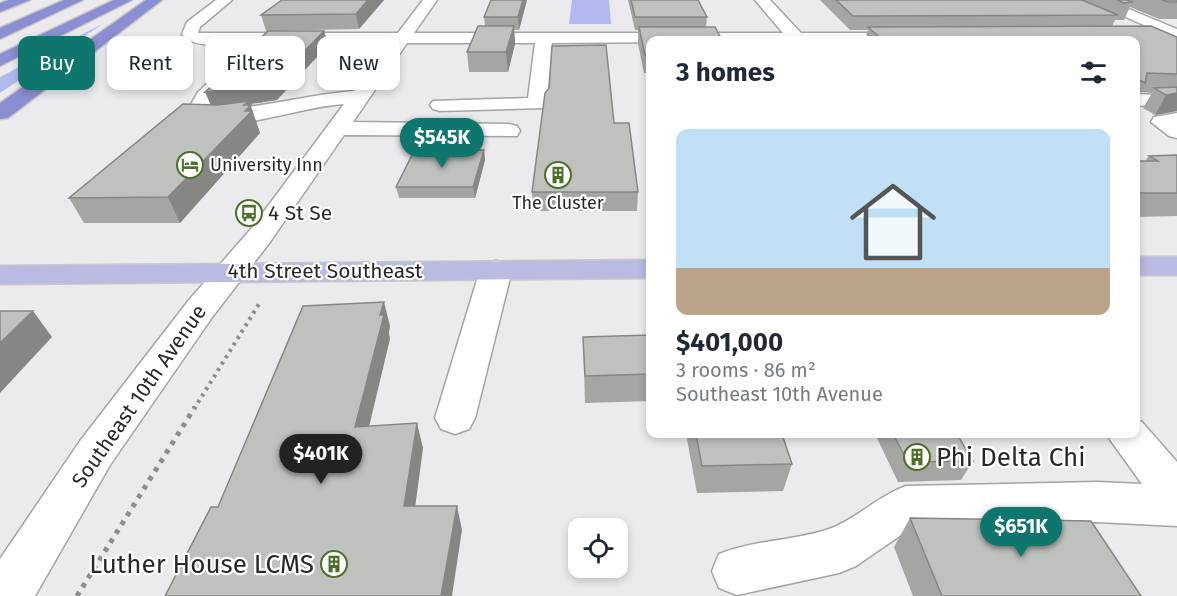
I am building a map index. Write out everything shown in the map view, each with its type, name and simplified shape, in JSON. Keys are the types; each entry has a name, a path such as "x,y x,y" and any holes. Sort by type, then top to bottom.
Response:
{"highway":[{"path":"0,8 23,0"},
{"path":"0,34 76,0"},
{"path":"0,61 125,0"},
{"path":"0,112 155,0"}],"main road":[{"path":"1140,266 1177,266"},
{"name":"4th Street Southeast","path":"0,275 646,269"}],"street":[{"path":"205,38 194,38 190,34 193,25 225,0"},
{"name":"Southeast 10th Avenue","path":"6,596 96,453 201,308 231,272 338,128 430,0"},
{"path":"762,0 794,36"},
{"path":"1095,0 1177,36"},
{"path":"1140,37 1177,36"},
{"path":"305,38 646,39"},
{"path":"440,105 537,104 544,39"},
{"path":"211,90 205,96 196,115 208,119 243,116 317,100 360,97"},
{"path":"1140,101 1173,110 1162,122 1177,131"},
{"path":"338,128 509,131"},
{"path":"454,418 496,270"},
{"path":"1130,438 1177,494"},
{"path":"737,571 839,550 906,506 1097,502 1177,506"}],"path":[{"path":"77,596 278,272"}],"shaded area":[{"path":"572,0 609,0 611,24 569,24"},
{"path":"104,23 85,36 79,36"},
{"path":"18,68 18,81 0,93 0,77"}],"building":[{"path":"282,0 368,0 356,14 261,15"},
{"path":"491,0 523,0 518,17 484,17"},
{"path":"631,0 698,0 707,17 635,17"},
{"path":"836,0 1082,0 1118,15 853,16"},
{"path":"1118,0 1127,0 1133,2 1123,3"},
{"path":"1162,0 1177,0 1177,2 1168,2"},
{"path":"478,26 514,26 506,52 467,52"},
{"path":"1151,26 1177,37 1177,74 1147,73 1145,83 1140,80 1140,36 878,36 868,27"},
{"path":"639,27 715,27 720,36 646,36 645,55"},
{"path":"268,31 324,31 305,50 305,36 263,36"},
{"path":"606,45 614,123 629,123 638,192 532,192 545,93 549,88 552,46"},
{"path":"1177,87 1177,93 1166,95 1154,88"},
{"path":"249,101 244,105 251,105 245,111 252,111 168,197 69,198 183,104 218,105"},
{"path":"484,150 473,187 396,187 414,151"},
{"path":"1177,155 1177,193 1140,193 1140,161 1158,161 1149,156"},
{"path":"384,302 380,315 384,315 355,427 417,423 404,506 457,506 441,596 165,596 211,507 218,507 303,306"},
{"path":"0,311 33,311 0,343"},
{"path":"646,335 646,374 585,376 583,337"},
{"path":"697,438 783,438 792,464 702,466"},
{"path":"895,438 959,438 973,461 908,462"},
{"path":"910,518 1091,521 1141,596 942,596"}],"place":[{"name":"University Inn","path":"190,165"},
{"name":"The Cluster","path":"558,175"},
{"name":"4 St Se","path":"249,213"},
{"name":"Phi Delta Chi","path":"917,457"},
{"name":"Luther House LCMS","path":"334,564"}]}
